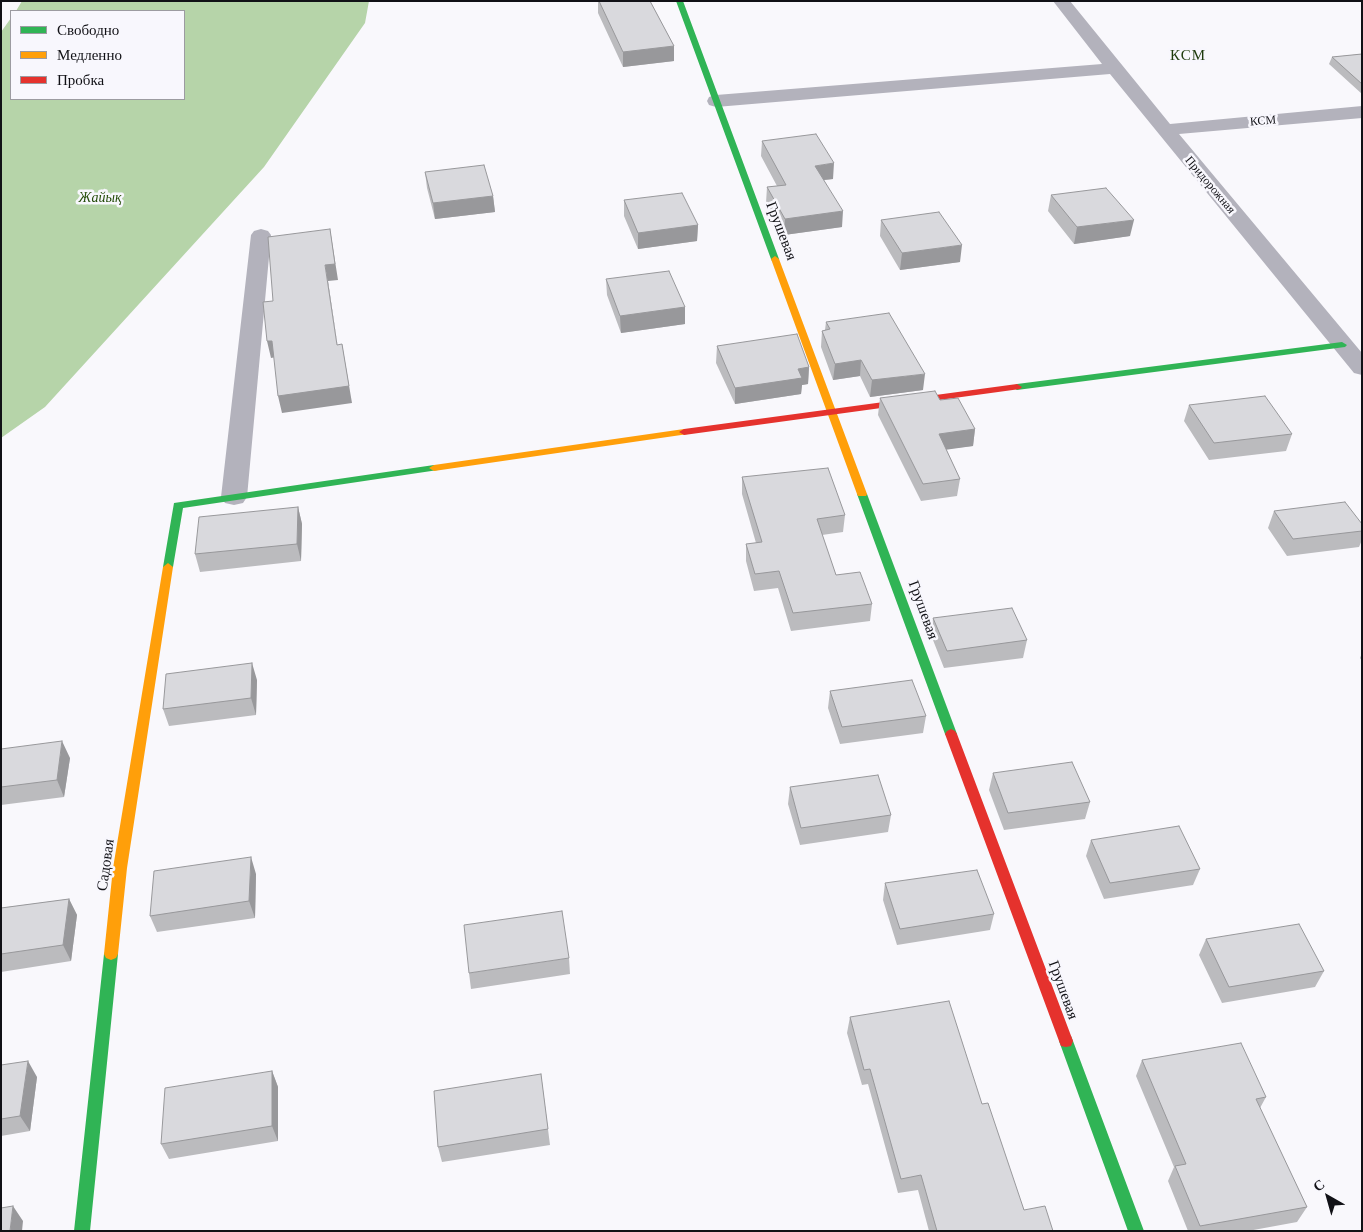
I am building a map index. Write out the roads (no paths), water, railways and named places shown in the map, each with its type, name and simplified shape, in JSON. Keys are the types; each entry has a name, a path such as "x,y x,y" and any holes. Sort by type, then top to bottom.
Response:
{"street":[{"name":"Грушевая","path":"679,1 833,411 1136,1231"},
{"name":"Придорожная","path":"1061,1 1362,368"},
{"path":"716,101 1115,68"},
{"name":"КСМ","path":"1165,130 1362,112"},
{"path":"261,235 234,497 833,411 1342,345"},
{"name":"Садовая","path":"82,1231 120,868 178,505 234,497"}],"water":[{"name":"Жайық","path":"22,1 369,1 365,23 264,167 45,407 1,438 1,32 10,19 10,100 185,100 185,10 17,10"}],"district":[{"name":"КСМ","path":"1188,56"}]}
